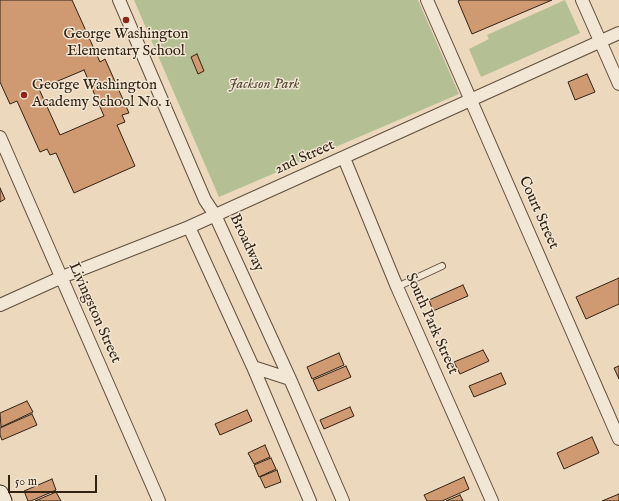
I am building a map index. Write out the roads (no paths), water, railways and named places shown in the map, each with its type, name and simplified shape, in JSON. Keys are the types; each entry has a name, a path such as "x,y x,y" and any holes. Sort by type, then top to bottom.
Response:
{"street":[{"name":"Broadway","path":"119,0 205,200 215,215 290,379 343,501"},
{"name":"Court Street","path":"427,0 619,439"},
{"path":"582,0 619,84"},
{"name":"2nd Street","path":"0,305 62,277 189,227 619,33"},
{"name":"Livingston Street","path":"0,137 159,501"},
{"name":"South Park Street","path":"344,158 398,287 492,501"},
{"path":"189,227 253,367 310,501"},
{"path":"253,367 290,379"},
{"path":"0,494 3,501"}],"lane":[{"path":"398,287 442,266"}],"place":[{"name":"George Washington Elementary School","path":"126,20"},
{"name":"George Washington Academy School No. 1","path":"24,95"}],"park label":[{"name":"Jackson Park","path":"264,85"}]}
